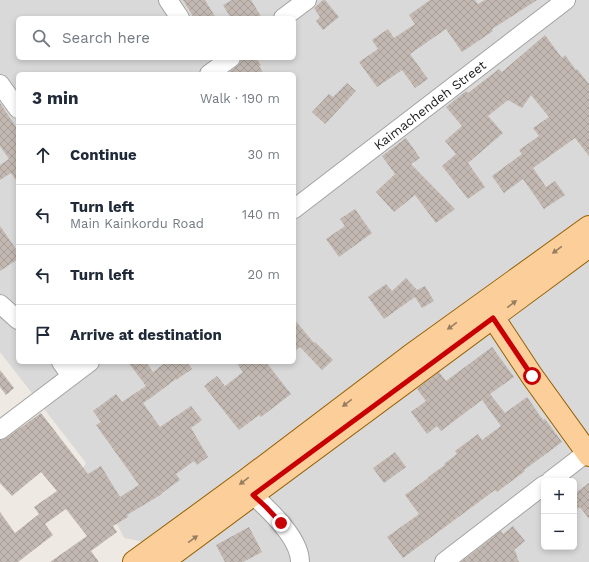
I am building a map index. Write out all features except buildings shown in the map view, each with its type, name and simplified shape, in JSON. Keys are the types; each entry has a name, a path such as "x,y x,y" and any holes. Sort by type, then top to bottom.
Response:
{"main road":[{"path":"134,562 245,481 326,430 488,310 589,226"},
{"path":"488,310 589,246"},
{"path":"488,310 532,376 588,453"},
{"path":"162,562 253,495 326,430"}],"street":[{"path":"168,0 179,16"},
{"path":"286,16 307,0"},
{"name":"Kaimachendeh Street","path":"296,207 566,0"},
{"path":"209,68 227,60"},
{"path":"0,84 16,106"},
{"path":"0,304 16,318"},
{"path":"0,430 66,369 83,364"},
{"path":"554,478 588,453"},
{"path":"444,562 541,487"},
{"path":"253,495 281,523 294,541 300,557 300,562"}],"shaded area":[{"path":"0,0 589,0 589,222 150,544 124,538 116,522 81,471 86,463 0,352"},
{"path":"589,252 589,562 171,562"}],"route":[{"path":"281,523 253,495 493,318 532,376"}]}
